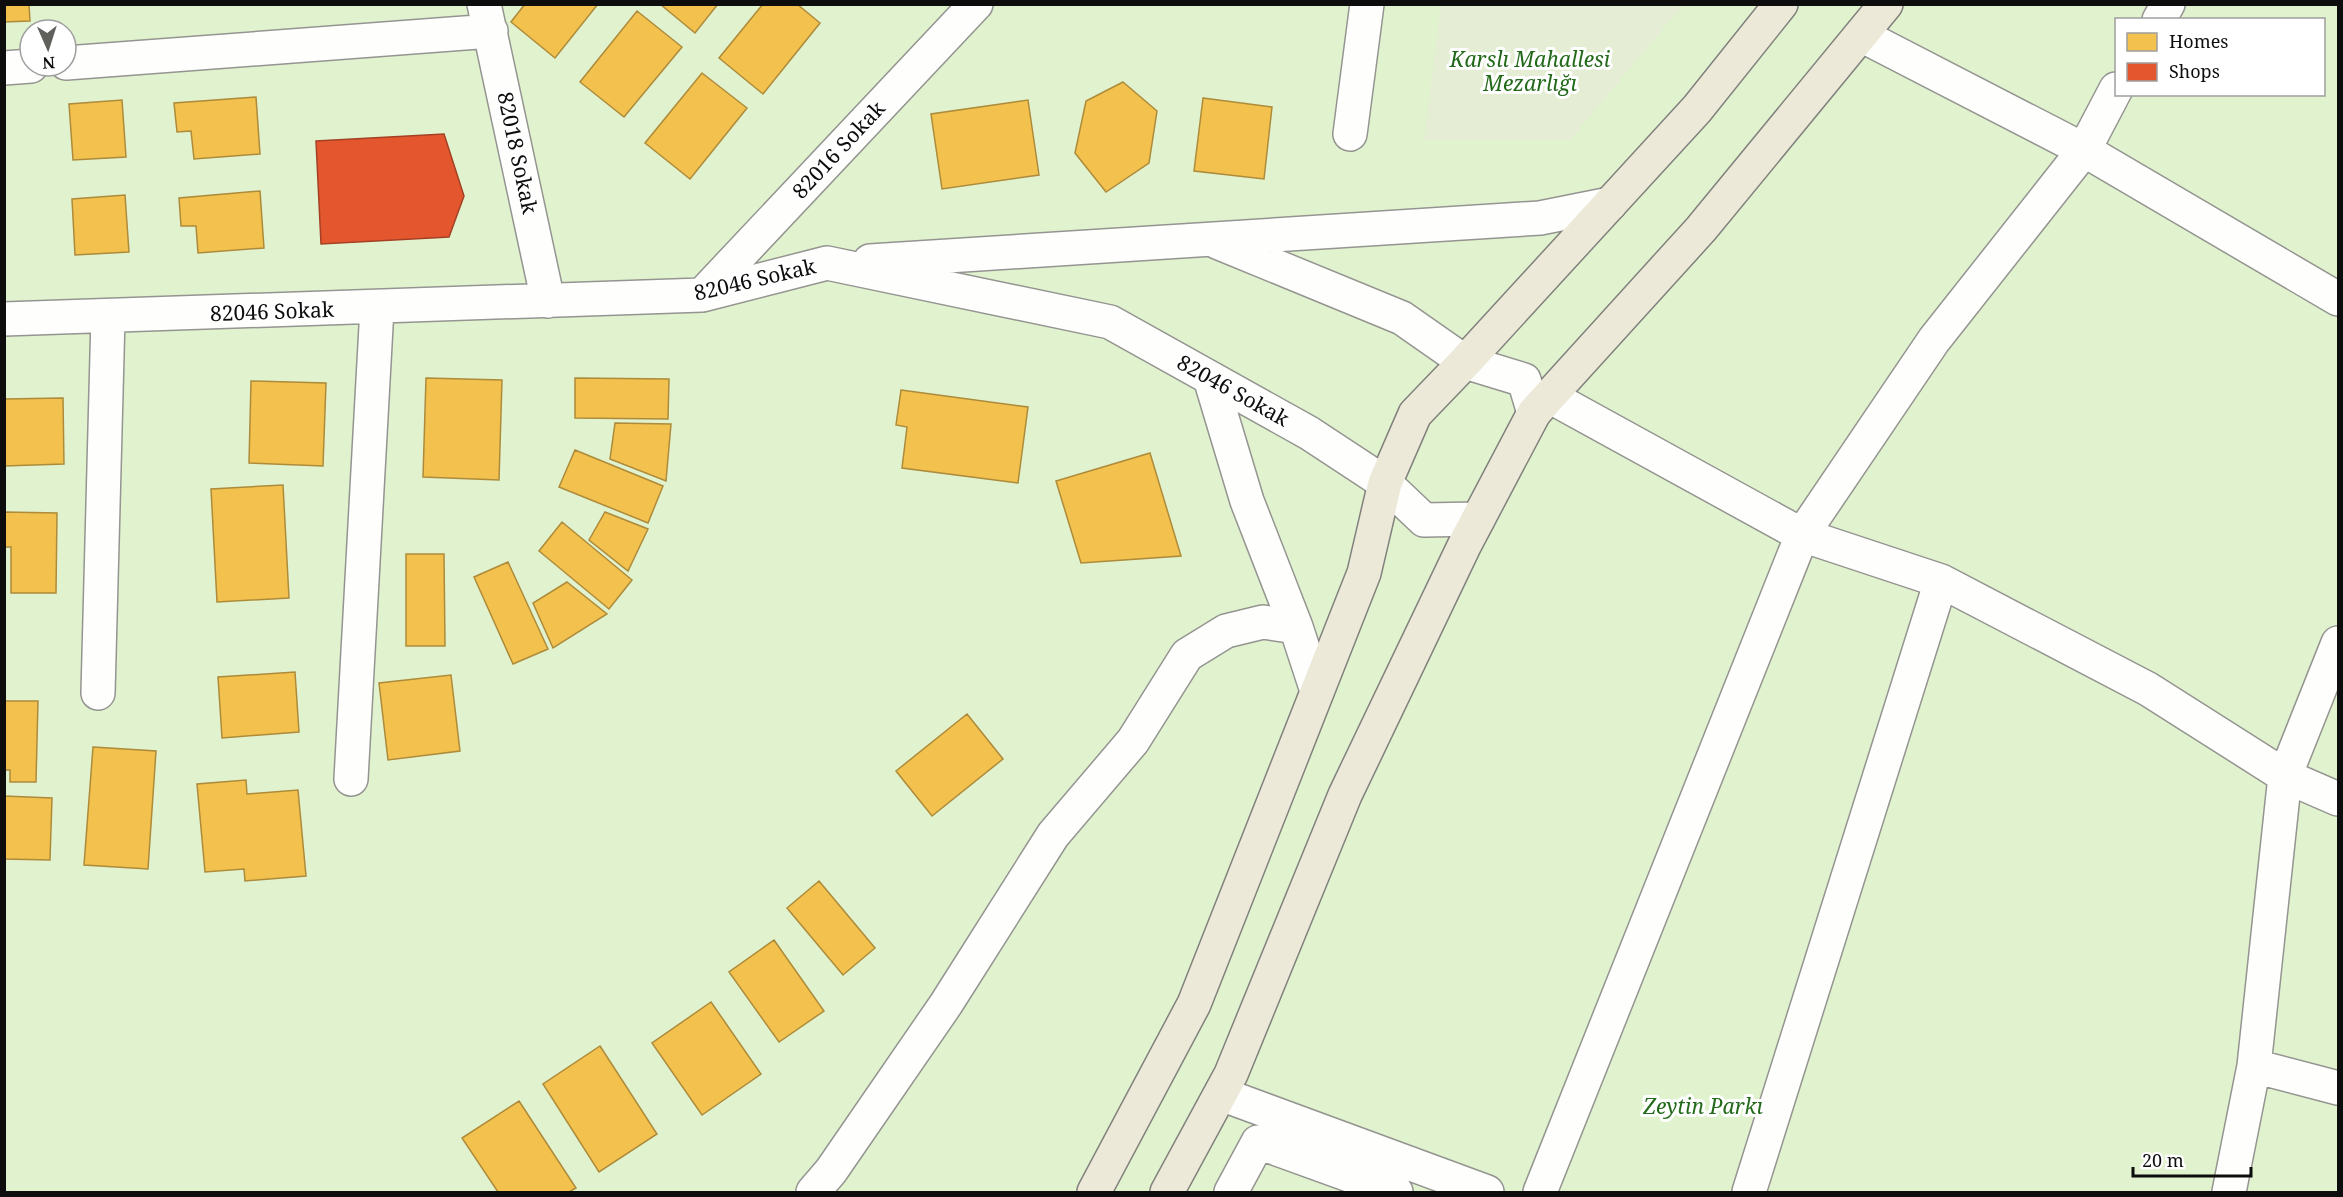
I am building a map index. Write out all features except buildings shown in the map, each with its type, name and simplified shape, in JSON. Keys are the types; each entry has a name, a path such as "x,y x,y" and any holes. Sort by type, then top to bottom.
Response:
{"main road":[{"path":"1094,1192 1194,1004 1364,573 1385,483 1414,414 1465,362 1697,110 1781,4"},
{"path":"1167,1192 1231,1074 1345,795 1478,519 1542,404 1701,229 1886,4"}],"street":[{"name":"82016 Sokak","path":"702,296 976,4"},
{"path":"1350,134 1367,4"},
{"path":"2159,18 2168,4"},
{"path":"78,62 487,18"},
{"name":"82018 Sokak","path":"487,18 548,301"},
{"path":"1861,35 2084,150 2338,299"},
{"path":"1540,1192 1802,535 1934,340 2084,150 2115,91"},
{"path":"827,263 1540,218 1610,204"},
{"path":"1211,239 1402,318 1465,362 1524,380 1542,404 1802,535 1941,581 2148,689 2285,776 2338,799"},
{"name":"82046 Sokak","path":"5,318 108,317 702,296 827,263 1110,322 1309,433 1385,483 1424,520 1478,519"},
{"path":"351,779 378,308"},
{"path":"98,693 108,317"},
{"path":"1210,378 1247,501 1296,627 1317,691"},
{"path":"1749,1192 1941,581"},
{"path":"813,1192 831,1171 946,1004 1053,835 1133,741 1187,655 1226,631 1263,622 1296,627"},
{"path":"2229,1192 2254,1066 2285,776 2338,643"},
{"path":"2254,1066 2338,1088"},
{"path":"1221,1094 1487,1192"},
{"path":"1231,1192 1258,1142 1396,1192"}],"green space":[{"name":"Karslı Mahallesi Mezarlığı","path":"1441,4 1683,5 1570,140 1424,140"},
{"name":"Zeytin Parkı","path":"5,5 2338,5 2338,1192 5,1192"}]}
